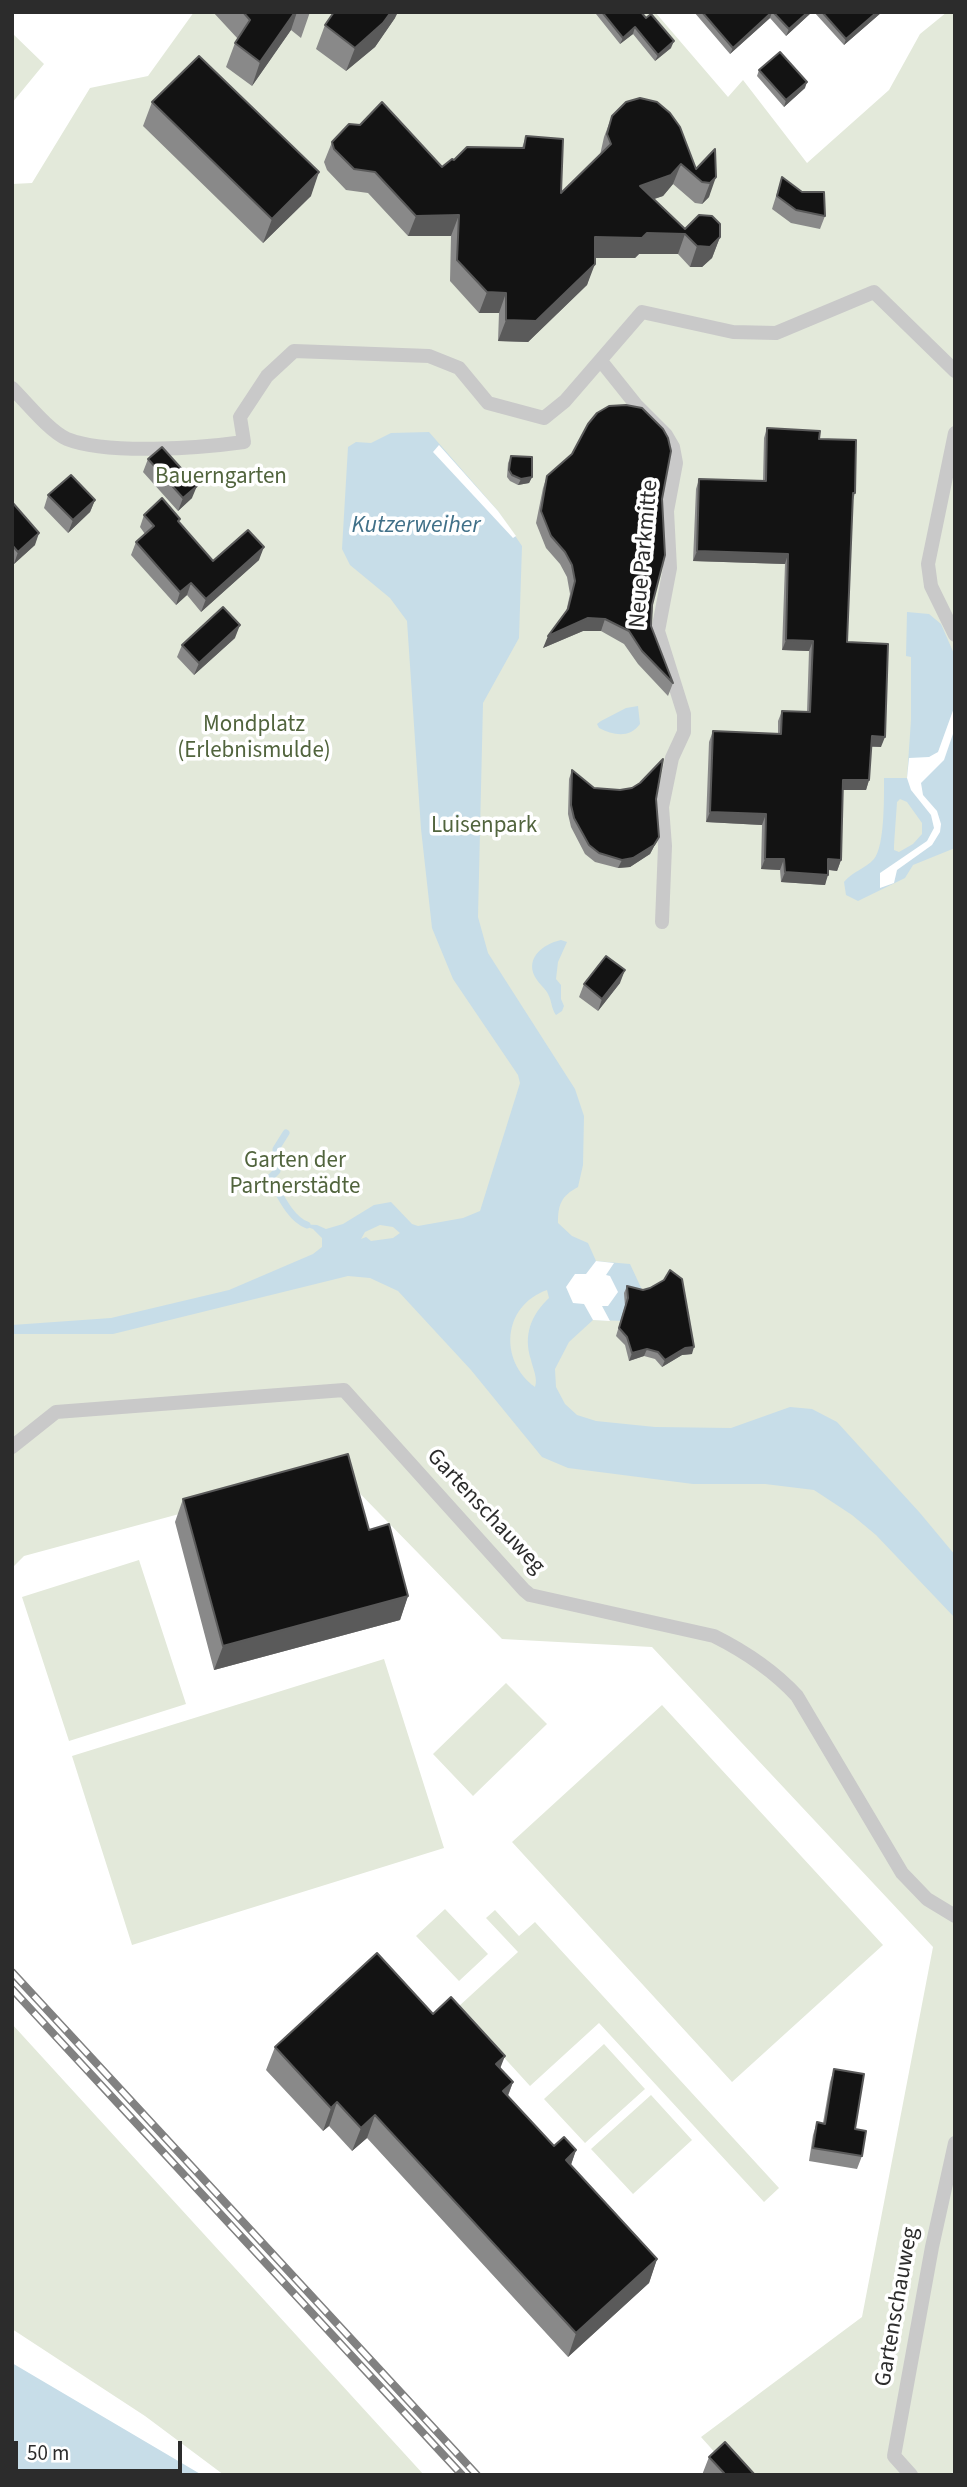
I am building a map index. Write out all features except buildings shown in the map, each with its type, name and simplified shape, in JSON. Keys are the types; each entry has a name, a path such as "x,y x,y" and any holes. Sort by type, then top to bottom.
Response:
{"street":[{"path":"12,388 66,439 107,447 208,447 244,442 240,417 267,376 294,351 429,356 459,368 488,403 544,418 565,401 642,312 733,332 776,333 874,292 955,371"},
{"name":"Neue Parkmitte","path":"601,361 637,406 666,435 673,447 676,463 667,512 670,568 658,631 684,714 684,732 672,758 662,807 665,846 662,922"},
{"path":"955,433 928,564 931,586 955,635"},
{"name":"Gartenschauweg","path":"12,1447 56,1412 344,1390 530,1595 714,1636 735,1646 787,1685 797,1696 902,1873 927,1899 955,1916"},
{"name":"Gartenschauweg","path":"911,2475 894,2456 932,2247 955,2143"}],"green space":[{"name":"Luisenpark","path":"194,12 655,12 728,97 743,80 807,163 889,90 920,34 947,12 955,12 955,2475 735,2475 701,2437 862,2317 933,1947 652,1647 502,1639 338,1471 24,1556 12,1568 12,184 32,183 90,88 148,76"},
{"path":"12,33 44,64 12,103"},
{"path":"139,1560 186,1704 69,1741 22,1597"},
{"path":"384,1659 444,1848 132,1945 72,1756"},
{"path":"506,1683 547,1724 473,1796 433,1754"},
{"path":"662,1705 883,1945 732,2082 512,1842"},
{"path":"445,1909 488,1954 459,1981 416,1936"},
{"path":"495,1910 519,1936 535,1922 779,2188 764,2202 599,2023 530,2086 458,2007 518,1952 486,1918"},
{"path":"12,2024 424,2475 224,2475 145,2416 12,2329"},
{"path":"604,2044 645,2089 585,2143 544,2099"},
{"path":"651,2095 692,2140 633,2194 591,2149"}],"water":[{"name":"Kutzerweiher","path":"429,432 498,511 522,546 519,638 483,703 478,917 488,953 575,1089 584,1116 583,1165 578,1187 562,1202 558,1223 572,1236 588,1243 596,1261 630,1264 644,1294 625,1321 593,1320 569,1342 555,1369 556,1387 565,1404 577,1415 596,1421 655,1427 731,1428 790,1407 812,1409 837,1422 955,1555 955,1618 876,1535 814,1490 765,1484 693,1484 568,1468 542,1457 471,1370 398,1291 370,1278 348,1276 113,1334 12,1334 12,1325 111,1318 229,1290 313,1254 322,1247 322,1238 313,1229 299,1224 317,1225 326,1229 343,1224 374,1205 391,1202 412,1224 418,1226 463,1218 480,1211 520,1083 518,1075 453,979 432,928 421,829 407,621 390,598 350,565 342,549 348,447 356,442 371,443 391,433","holes":["380,1225 393,1227 400,1233 393,1238 371,1241 366,1237 361,1239 365,1232","547,1290 549,1298 537,1311 528,1334 529,1351 536,1377 535,1387 523,1376 515,1363 511,1335 521,1308"]},
{"path":"907,612 929,614 941,624 955,656 955,848 913,865 905,878 858,901 846,895 844,882 878,853 883,820 884,778 907,778 911,657 906,656","holes":["900,799 907,802 922,823 922,834 913,844 899,852 894,850 897,802"]},
{"path":"638,706 640,724 631,732 615,734 599,728 597,724 626,708"},
{"path":"561,940 567,942 558,962 556,979 561,985 564,1006 556,1015 547,992 533,973 532,966 541,949"},
{"path":"12,2363 202,2475 12,2475"}],"pier":[{"path":"439,445 498,511 516,536 513,538 433,452"},
{"path":"955,705 955,728 944,760 921,783 923,795 937,811 941,824 940,832 932,845 897,870 894,883 880,888 880,873 927,841 934,828 931,815 911,790 907,778 909,758 929,757 938,752"},
{"path":"596,1261 614,1263 606,1275 610,1276 618,1292 608,1306 602,1306 610,1321 593,1320 584,1304 573,1303 566,1287 575,1274 586,1274"}],"waterway":[{"path":"286,1133 276,1149 277,1171 270,1178 290,1211 307,1225"}],"railway":[{"path":"12,1972 477,2475"},
{"path":"12,1989 462,2475"}],"park label":[{"name":"Bauerngarten","path":"221,478"},
{"name":"Mondplatz (Erlebnismulde)","path":"254,739"},
{"name":"Garten der Partnerstädte","path":"295,1175"}]}
